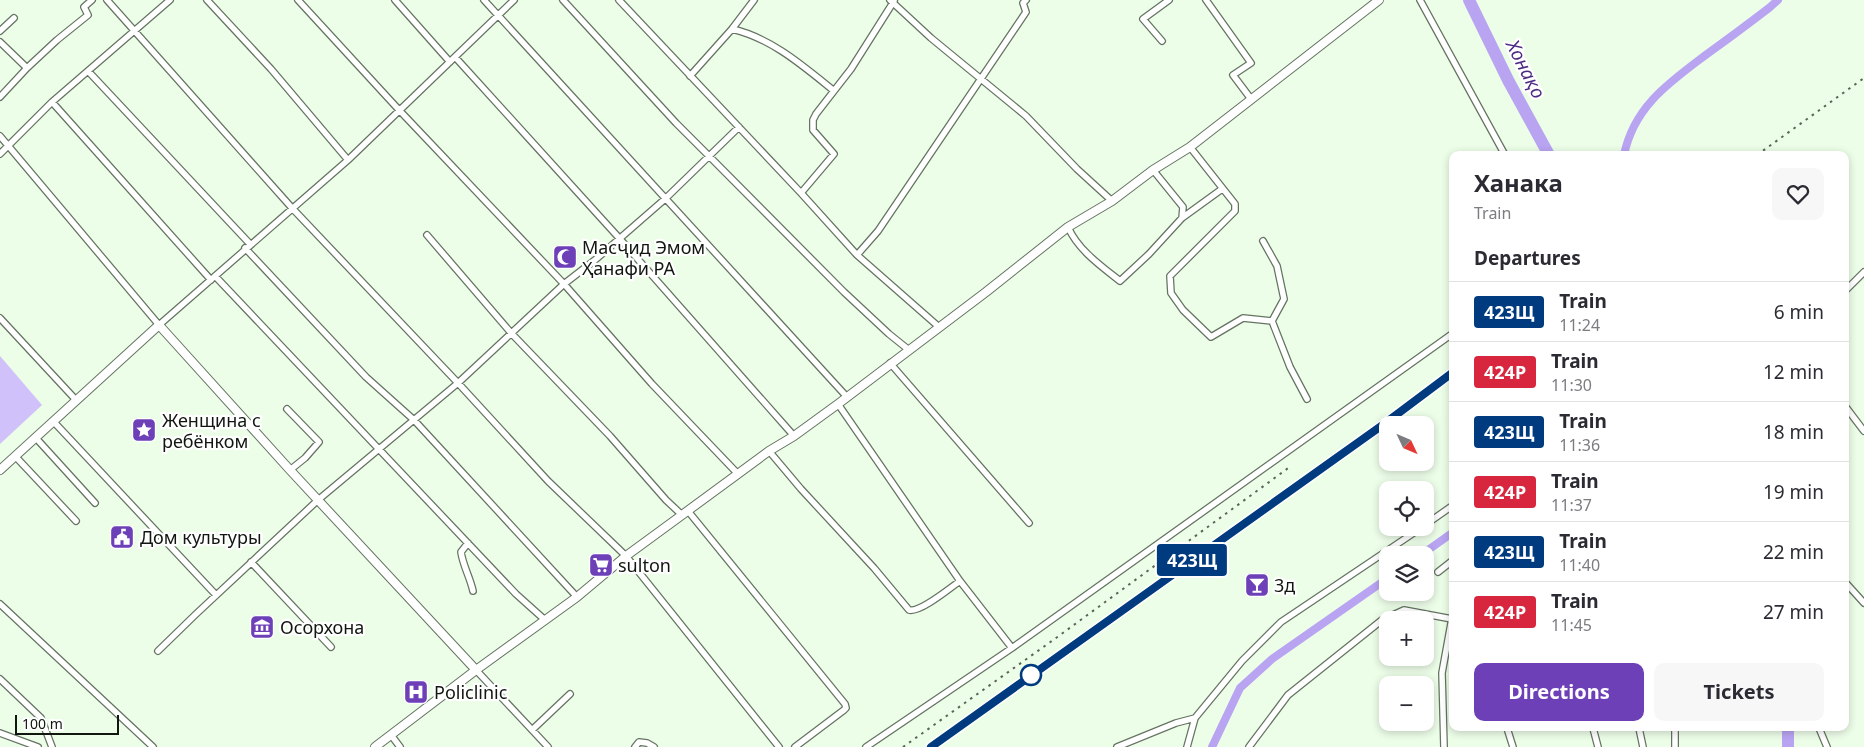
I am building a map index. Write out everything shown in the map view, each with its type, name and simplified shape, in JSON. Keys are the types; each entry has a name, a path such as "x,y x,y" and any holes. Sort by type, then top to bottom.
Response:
{"street":[{"path":"0,97 57,40 88,15 84,7 92,0"},
{"path":"107,0 292,208 548,481 626,556 779,747"},
{"path":"0,154 52,102 170,0"},
{"path":"208,0 271,69 348,160"},
{"path":"298,0 400,112 564,284 652,384 738,474"},
{"path":"395,0 450,62"},
{"path":"484,0 847,397"},
{"path":"0,470 159,325 348,160 400,112 514,0"},
{"path":"563,0 676,123 844,292 909,350"},
{"path":"619,0 857,255 939,327"},
{"path":"690,76 732,29 754,0"},
{"path":"857,255 878,231 982,80 1026,12 1023,3 1026,0"},
{"path":"1162,40 1143,19 1169,0"},
{"path":"1206,0 1251,63 1234,76 1251,99"},
{"path":"375,747 476,670 577,597 626,556 769,451 794,436 838,404 1068,226 1112,201 1152,170 1190,147 1379,0"},
{"path":"1420,0 1503,151"},
{"path":"801,193 834,154 816,136 812,127 816,114 851,69 893,1 931,38 1026,116 1077,169 1112,201"},
{"path":"0,31 14,18"},
{"path":"732,29 754,35 768,43 786,54 833,90"},
{"path":"0,42 27,68"},
{"path":"455,57 620,239 794,436"},
{"path":"88,71 366,377 414,420 577,597"},
{"path":"52,102 213,278 516,594 545,620"},
{"path":"158,651 216,594 318,500 458,383 564,284 620,239 665,199 739,127"},
{"path":"0,136 159,325 290,470 532,730 542,744 548,747"},
{"path":"1190,147 1235,204 1235,211 1170,276 1171,293 1183,310 1211,336 1243,318 1272,320"},
{"path":"1152,170 1182,207 1182,218"},
{"path":"1068,226 1073,238 1120,281 1149,254 1182,218 1222,189"},
{"path":"427,235 512,334 610,436 666,500 685,513 845,704 846,708 844,710 795,747"},
{"path":"1263,241 1277,266 1284,299 1272,320"},
{"path":"1849,287 1864,272"},
{"path":"0,318 76,400"},
{"path":"1272,320 1290,367 1307,399"},
{"path":"866,747 1012,648 1449,336"},
{"path":"890,363 1029,523"},
{"path":"838,404 960,581 1012,648"},
{"path":"286,409 319,442 305,458 290,470"},
{"path":"1849,411 1864,431"},
{"path":"53,422 216,594"},
{"path":"36,437 95,503"},
{"path":"769,451 909,610 915,611 924,606 960,581"},
{"path":"15,456 76,521"},
{"path":"1434,519 1449,508"},
{"path":"1187,747 1195,718 1242,661 1281,622 1409,536"},
{"path":"468,543 461,552 462,564 470,578 474,591"},
{"path":"251,562 332,647"},
{"path":"1438,572 1449,563"},
{"path":"1849,587 1864,604"},
{"path":"0,604 153,747"},
{"path":"1249,747 1288,695 1382,620 1404,610 1449,618"},
{"path":"1444,747 1442,673 1449,634"},
{"path":"0,679 41,718 52,747"},
{"path":"532,730 570,694"},
{"path":"1117,747 1176,723 1195,718"},
{"path":"1508,731 1513,747"},
{"path":"1594,731 1598,747"},
{"path":"1640,731 1643,747"},
{"path":"1674,747 1675,731"},
{"path":"1821,731 1827,747"},
{"path":"0,733 38,747"},
{"path":"391,735 400,747"},
{"path":"635,747 639,742 647,743 654,747"}],"shaded area":[{"path":"0,356 42,405 0,444"}],"waterway":[{"name":"Хонақо","path":"1469,0 1508,80 1547,151"},
{"path":"1625,151 1636,122 1667,85 1778,0"},
{"path":"1434,546 1449,535"},
{"path":"1212,747 1240,688 1272,659 1379,584"},
{"name":"Хонақо","path":"1788,731 1788,747"}],"railway":[{"path":"1763,151 1864,78"},
{"path":"931,747 1384,424 1449,375"},
{"path":"903,747 1291,466"}],"train":[{"name":"423Щ","path":"931,747 1384,424 1449,375"}],"place":[{"name":"Масҷид Эмом Ҳанафи РА","path":"565,257"},
{"name":"Женщина с ребёнком","path":"144,430"},
{"name":"Дом культуры","path":"122,537"},
{"name":"sulton","path":"601,565"},
{"name":"3д","path":"1257,585"},
{"name":"Осорхона","path":"262,627"},
{"name":"Policlinic","path":"416,692"}]}
